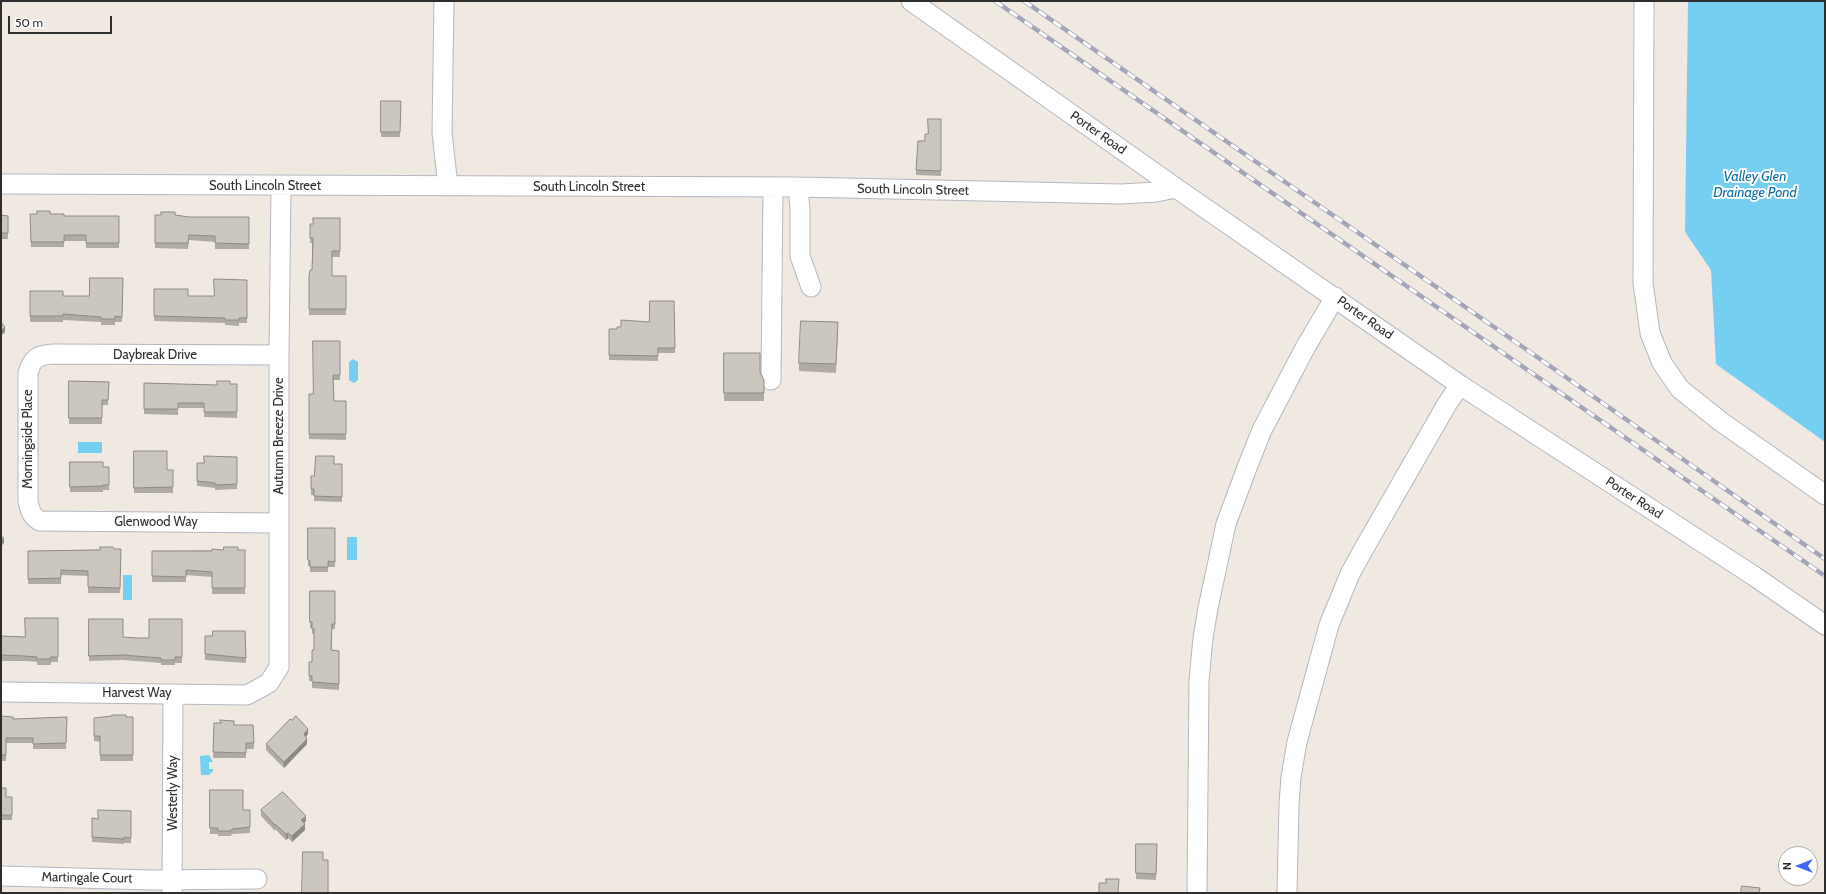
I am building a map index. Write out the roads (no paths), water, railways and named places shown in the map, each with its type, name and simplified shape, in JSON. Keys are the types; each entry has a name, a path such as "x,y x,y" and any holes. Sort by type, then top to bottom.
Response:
{"street":[{"path":"444,1 442,133 448,186"},
{"name":"Porter Road","path":"911,1 1176,188 1460,385 1747,571 1825,625"},
{"path":"1644,1 1643,283 1650,333 1662,363 1680,389 1720,421 1825,495"},
{"name":"South Lincoln Street","path":"1,184 798,187 1121,194 1156,192 1176,188"},
{"name":"Autumn Breeze Drive","path":"269,683 279,667 279,356 281,186"},
{"path":"798,187 800,209 800,256 811,287"},
{"path":"771,380 773,188"},
{"path":"1197,893 1200,667 1208,608 1226,524 1262,430 1305,348 1335,297"},
{"name":"Daybreak Drive","path":"33,360 42,355 52,354 279,356"},
{"name":"Morningside Place","path":"33,360 28,373 28,501 34,518"},
{"path":"1287,893 1291,777 1306,705 1313,686 1329,625 1350,574 1362,552 1447,404 1460,385"},
{"name":"Glenwood Way","path":"34,518 40,521 279,522"},
{"name":"Harvest Way","path":"1,692 247,695 269,683"},
{"name":"Westerly Way","path":"172,886 174,694"},
{"name":"Martingale Court","path":"1,876 172,886 257,879"}],"water":[{"name":"Valley Glen Drainage Pond","path":"1688,1 1825,1 1825,442 1716,364 1711,270 1685,232"},
{"path":"353,359 358,362 358,380 354,383 349,380 349,362"},
{"path":"78,442 102,442 102,453 78,453"},
{"path":"347,537 357,537 357,560 347,560"},
{"path":"123,575 132,575 132,600 123,600"},
{"path":"209,755 213,762 209,762 209,769 213,769 213,771 209,775 201,775 200,756"}],"railway":[{"path":"995,1 1825,576"},
{"path":"1024,1 1520,345 1825,559"}]}
